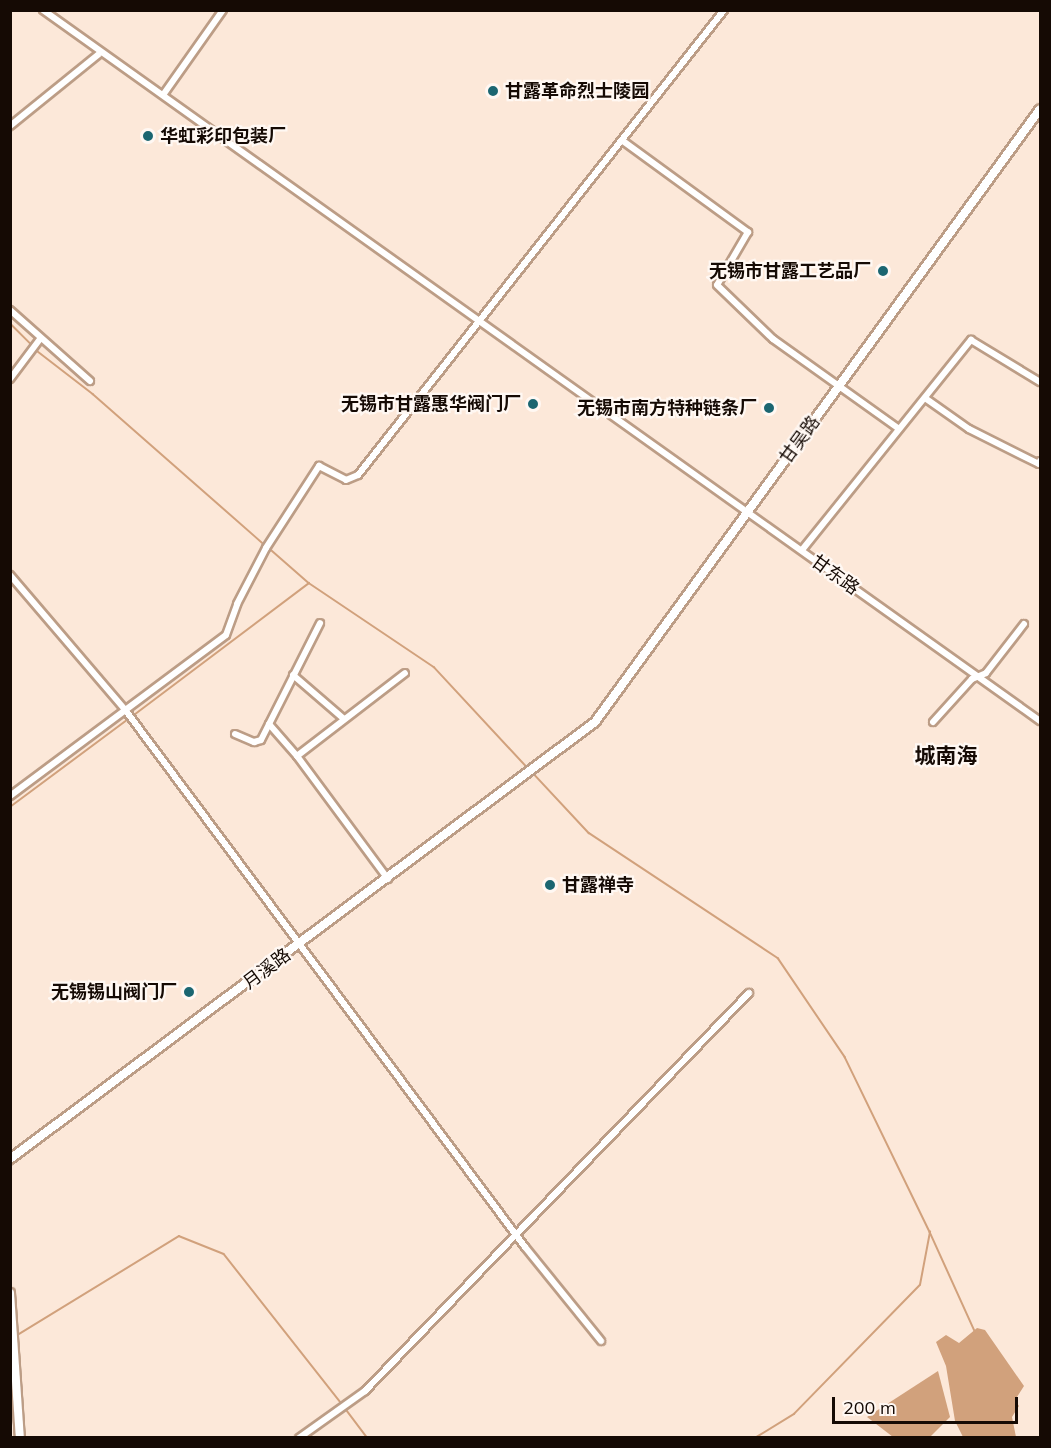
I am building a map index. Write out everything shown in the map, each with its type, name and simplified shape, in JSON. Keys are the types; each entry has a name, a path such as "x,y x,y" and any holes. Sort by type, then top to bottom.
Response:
{"street":[{"name":"甘东路","path":"43,10 99,54 163,95 629,431 746,514 802,550 1041,721"},
{"path":"163,95 223,10"},
{"path":"10,796 127,712 226,635 237,604 273,534 319,466 346,480 358,476 724,10"},
{"path":"10,126 99,54"},
{"name":"甘吴路","path":"521,775 595,722 613,700 837,388 1041,110"},
{"path":"623,141 748,232 717,285 773,339 837,388 898,428"},
{"path":"10,310 38,342 90,381"},
{"path":"802,550 971,340 1041,382"},
{"path":"10,379 38,342"},
{"path":"925,398 969,429 1039,464 1041,462"},
{"path":"10,575 127,712 514,1232 601,1341"},
{"path":"235,734 258,742 320,623"},
{"path":"933,722 978,677 986,673 1024,624"},
{"path":"297,756 405,674"},
{"path":"293,675 344,720"},
{"path":"268,724 297,756 388,879"},
{"name":"月溪路","path":"10,1159 388,879 521,775"},
{"path":"299,1437 365,1391 514,1232 749,993"},
{"path":"10,1293 20,1437"}],"shaded area":[{"path":"977,1328 985,1330 1024,1386 1015,1400 1019,1406 1012,1417 1016,1437 963,1437 955,1421 946,1366 936,1342 946,1335 959,1343"},
{"path":"938,1371 950,1417 930,1437 893,1437 867,1417"}],"waterway":[{"path":"10,323 33,346"},
{"path":"36,350 93,394 265,545"},
{"path":"269,548 309,583 434,667 527,767"},
{"path":"134,715 309,583"},
{"path":"10,807 130,718"},
{"path":"533,773 589,833 778,958 845,1057 930,1232"},
{"path":"755,1438 794,1414 920,1285 930,1232 975,1331"},
{"path":"16,1336 179,1236 224,1254 342,1404"},
{"path":"345,1408 368,1438"}],"place":[{"name":"甘露革命烈士陵园","path":"493,91"},
{"name":"华虹彩印包装厂","path":"148,136"},
{"name":"无锡市甘露工艺品厂","path":"883,271"},
{"name":"无锡市甘露惠华阀门厂","path":"533,404"},
{"name":"无锡市南方特种链条厂","path":"769,408"},
{"name":"甘露禅寺","path":"550,885"},
{"name":"无锡锡山阀门厂","path":"189,992"}],"district":[{"name":"城南海","path":"946,755"}]}
